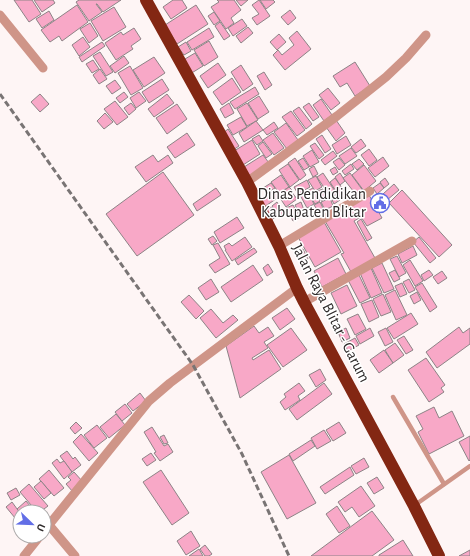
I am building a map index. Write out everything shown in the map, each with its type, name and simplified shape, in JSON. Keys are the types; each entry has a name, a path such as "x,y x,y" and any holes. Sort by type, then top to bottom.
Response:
{"highway":[{"name":"Jalan Raya Blitar - Garum","path":"146,0 247,182 279,246 304,302 414,506 439,556"}],"street":[{"path":"0,15 43,68"},
{"path":"247,182 337,116 386,77 406,58 426,35"},
{"path":"279,246 370,191"},
{"path":"304,302 412,241"},
{"path":"52,522 149,401 170,383 297,288"},
{"path":"52,533 75,556"},
{"path":"24,556 34,544"}],"lane":[{"path":"393,397 444,484"},
{"path":"414,506 470,466"}],"building":[{"path":"14,0 32,0 41,14 29,22"},
{"path":"34,0 53,0 55,3 42,12"},
{"path":"79,0 121,0 103,12 96,4 102,12 89,21 76,2"},
{"path":"173,0 182,0 187,8 171,19 163,7"},
{"path":"217,0 234,0 241,10 231,18 234,23 226,29 211,7 219,2"},
{"path":"236,0 248,0 241,6"},
{"path":"259,0 270,16 257,25 252,18 259,14 252,5"},
{"path":"260,0 273,0 275,2 266,9"},
{"path":"77,5 88,22 62,41 59,36 50,42 41,30"},
{"path":"196,5 208,24 177,44 165,25"},
{"path":"114,7 126,27 103,41 91,21"},
{"path":"290,10 296,18 288,25 281,17"},
{"path":"49,11 54,20 42,28 36,19"},
{"path":"214,12 220,21 214,25 208,16"},
{"path":"242,19 247,26 233,36 228,28"},
{"path":"220,22 230,36 224,40 215,26"},
{"path":"90,23 98,36 89,43 80,29"},
{"path":"248,27 253,33 241,43 236,36"},
{"path":"134,28 141,39 131,46 133,49 116,60 105,43 121,32 123,35"},
{"path":"209,28 214,37 192,50 187,42"},
{"path":"297,31 311,49 285,70 273,55 278,50 282,55 294,45 289,38"},
{"path":"279,34 286,42 277,50 270,42"},
{"path":"83,37 90,47 79,56 72,45"},
{"path":"209,41 218,57 204,66 194,50"},
{"path":"102,42 105,46 82,62 79,57"},
{"path":"186,42 191,51 184,55 178,47"},
{"path":"100,52 113,72 106,76 93,56"},
{"path":"195,53 203,66 190,74 185,59"},
{"path":"124,56 129,63 115,73 110,66"},
{"path":"154,57 165,73 144,87 133,70"},
{"path":"93,60 99,69 92,73 86,64"},
{"path":"355,62 370,86 355,96 347,83 340,87 333,76"},
{"path":"218,63 226,75 208,88 200,76"},
{"path":"241,65 253,84 243,91 231,72"},
{"path":"130,66 143,88 131,95 118,73"},
{"path":"100,69 107,79 99,84 93,75"},
{"path":"264,72 272,85 265,90 257,76"},
{"path":"232,78 241,92 222,105 213,92"},
{"path":"162,79 169,90 149,103 142,92"},
{"path":"115,80 121,88 112,94 106,86"},
{"path":"255,87 259,94 235,109 230,102"},
{"path":"328,88 340,103 331,110 319,95"},
{"path":"124,92 128,97 120,103 116,98"},
{"path":"139,92 146,101 136,108 130,98"},
{"path":"40,94 49,104 40,112 31,102"},
{"path":"167,94 174,103 154,117 148,109"},
{"path":"259,96 269,112 258,119 248,103"},
{"path":"321,99 332,115 324,121 313,105"},
{"path":"115,101 128,117 117,125 104,109"},
{"path":"131,103 136,109 129,115 124,108"},
{"path":"229,103 234,113 225,118 220,109"},
{"path":"247,103 258,120 247,126 237,109"},
{"path":"309,103 319,117 313,121 303,107"},
{"path":"177,104 187,119 167,134 156,118"},
{"path":"299,107 312,124 306,129 293,111"},
{"path":"291,111 305,130 297,136 282,117"},
{"path":"105,113 113,122 104,129 97,121"},
{"path":"241,117 247,127 233,135 227,125"},
{"path":"336,120 345,133 336,141 326,127"},
{"path":"256,121 263,130 244,142 239,133"},
{"path":"274,122 278,128 267,135 263,130"},
{"path":"286,123 298,140 287,149 274,132"},
{"path":"228,129 239,146 233,150 222,134"},
{"path":"187,133 195,145 175,158 167,147"},
{"path":"273,133 284,148 274,155 263,140"},
{"path":"259,135 263,141 257,145 252,139"},
{"path":"322,135 331,149 325,153 316,139"},
{"path":"346,136 351,145 337,154 332,145"},
{"path":"361,139 366,146 356,153 351,147"},
{"path":"252,140 260,154 243,165 234,151"},
{"path":"263,142 272,154 266,158 258,146"},
{"path":"315,143 324,155 319,159 310,146"},
{"path":"351,148 357,156 345,164 339,156"},
{"path":"369,149 377,160 369,166 361,155"},
{"path":"312,150 319,162 310,167 303,156"},
{"path":"333,151 337,156 325,165 321,160"},
{"path":"153,155 158,162 168,155 173,163 146,182 135,167"},
{"path":"263,155 269,163 250,176 244,167"},
{"path":"383,157 389,166 375,177 368,168"},
{"path":"295,158 306,175 300,180 288,163"},
{"path":"303,158 309,167 304,170 298,161"},
{"path":"339,158 345,165 339,170 333,162"},
{"path":"359,159 364,164 357,170 352,164"},
{"path":"288,164 299,180 290,187 279,170"},
{"path":"351,164 354,169 345,175 342,171"},
{"path":"364,165 376,181 364,191 352,175"},
{"path":"314,166 318,174 313,177 309,169"},
{"path":"335,167 338,172 333,175 330,170"},
{"path":"163,172 194,215 137,256 106,214"},
{"path":"323,173 337,194 331,198 317,177"},
{"path":"340,173 345,181 340,185 335,177"},
{"path":"350,173 364,192 357,196 343,178"},
{"path":"281,175 289,187 279,193 271,182"},
{"path":"316,176 322,187 315,191 308,180"},
{"path":"335,178 347,195 341,199 330,182"},
{"path":"385,178 389,184 384,188 380,182"},
{"path":"307,180 310,187 298,194 294,187"},
{"path":"271,183 275,188 267,193 263,188"},
{"path":"380,183 384,188 377,194 373,188"},
{"path":"394,184 399,190 387,200 383,194"},
{"path":"289,187 292,190 281,197 279,194"},
{"path":"216,188 221,195 197,211 193,204"},
{"path":"313,188 320,201 315,204 307,191"},
{"path":"323,189 328,198 322,201 317,191"},
{"path":"275,190 279,197 264,207 259,200"},
{"path":"402,190 452,245 439,257 389,203"},
{"path":"291,191 297,199 286,207 280,198"},
{"path":"307,191 314,204 307,208 300,195"},
{"path":"369,195 373,202 383,196 387,203 377,209 382,218 367,226 361,217 354,221 375,258 351,272 341,254 344,253 325,221"},
{"path":"338,197 340,200 334,204 332,200"},
{"path":"330,198 333,206 325,210 321,202"},
{"path":"277,202 284,214 278,217 272,206"},
{"path":"301,202 304,210 299,213 295,205"},
{"path":"320,202 323,208 318,211 314,205"},
{"path":"293,205 300,217 293,221 286,208"},
{"path":"270,206 277,216 270,221 263,210"},
{"path":"237,217 244,228 220,243 214,232"},
{"path":"361,219 372,238 367,241 357,222"},
{"path":"324,222 341,252 315,267 298,237"},
{"path":"213,236 217,241 212,245 208,239"},
{"path":"245,237 252,247 232,261 224,246 229,243 232,246"},
{"path":"419,237 436,258 430,263 413,242"},
{"path":"218,243 230,264 215,273 209,265 220,258 213,245"},
{"path":"413,246 417,255 402,263 398,254"},
{"path":"254,248 257,252 238,265 235,260"},
{"path":"303,249 308,259 302,263 296,252"},
{"path":"397,256 406,273 399,277 390,259"},
{"path":"338,258 346,274 322,287 314,271"},
{"path":"410,260 423,281 415,286 403,265"},
{"path":"382,263 394,289 384,293 372,268"},
{"path":"268,264 273,272 267,276 263,268"},
{"path":"253,265 263,280 231,302 221,287"},
{"path":"371,268 382,293 371,298 360,273"},
{"path":"395,270 400,279 394,282 389,273"},
{"path":"429,270 433,275 424,281 421,275"},
{"path":"442,271 447,278 438,284 433,277"},
{"path":"359,275 370,298 360,303 348,280"},
{"path":"211,279 219,292 206,300 198,288"},
{"path":"409,279 415,290 409,293 403,282"},
{"path":"402,283 407,294 400,297 395,286"},
{"path":"422,283 437,307 430,312 415,287"},
{"path":"347,285 357,306 341,314 331,293"},
{"path":"395,290 407,315 396,320 385,295"},
{"path":"417,292 421,300 414,304 410,296"},
{"path":"383,294 391,312 381,316 373,299"},
{"path":"189,295 204,311 196,319 181,302"},
{"path":"372,300 379,317 369,322 361,304"},
{"path":"287,308 295,319 280,330 272,318"},
{"path":"211,309 223,323 233,315 238,320 216,338 200,318"},
{"path":"411,313 418,324 394,339 387,328"},
{"path":"358,314 366,329 355,335 347,319"},
{"path":"254,326 259,333 268,327 274,336 264,342 268,348 252,358 253,360 269,350 281,369 240,398 226,346"},
{"path":"459,327 463,333 470,328 470,344 437,368 426,352"},
{"path":"291,328 307,350 283,367 267,345"},
{"path":"346,328 350,338 342,342 338,332"},
{"path":"370,328 374,336 360,344 356,336"},
{"path":"386,328 393,342 385,346 378,332"},
{"path":"404,336 413,350 406,354 397,340"},
{"path":"355,338 359,345 348,351 344,344"},
{"path":"395,343 404,355 393,363 385,350"},
{"path":"384,350 393,363 379,373 370,360"},
{"path":"426,358 445,385 441,388 444,392 429,402 408,370"},
{"path":"320,369 326,380 316,387 309,375"},
{"path":"299,383 305,391 298,396 300,400 285,410 280,402 286,397 284,394"},
{"path":"324,383 332,394 297,420 289,409"},
{"path":"140,393 146,401 133,411 127,404"},
{"path":"125,404 132,413 122,421 115,412"},
{"path":"434,407 439,418 452,411 464,436 429,454 418,432 423,429 416,416"},
{"path":"116,414 125,425 109,438 100,427"},
{"path":"76,422 82,428 75,434 70,428"},
{"path":"339,422 346,433 333,441 326,430"},
{"path":"97,425 107,438 94,448 84,435"},
{"path":"152,427 164,446 168,444 173,452 160,461 154,453 156,452 144,432"},
{"path":"324,430 331,441 317,449 311,438"},
{"path":"81,434 98,453 89,461 73,442"},
{"path":"164,435 168,443 164,444 160,437"},
{"path":"470,436 470,460 469,461 459,442"},
{"path":"311,440 315,446 293,461 289,454"},
{"path":"67,451 73,459 75,457 81,465 72,472 60,456"},
{"path":"151,453 156,460 147,466 142,459"},
{"path":"289,455 316,503 287,519 261,472"},
{"path":"364,458 369,467 356,474 351,466"},
{"path":"57,459 60,463 64,461 72,472 64,479 52,463"},
{"path":"350,467 354,475 325,494 320,487"},
{"path":"49,470 64,488 54,496 39,479"},
{"path":"161,470 189,513 172,525 143,482"},
{"path":"74,472 83,482 73,492 66,484 71,480 68,477"},
{"path":"377,477 384,488 374,494 367,483"},
{"path":"41,481 51,493 44,499 34,487"},
{"path":"29,484 46,504 30,504 20,492"},
{"path":"361,486 375,506 359,517 352,507 345,512 338,502"},
{"path":"16,488 20,495 11,500 7,493"},
{"path":"12,502 13,504 12,504 12,514 6,507"},
{"path":"337,506 350,526 339,533 326,514"},
{"path":"372,511 394,540 372,556 311,556"},
{"path":"191,531 200,546 186,555 177,541"},
{"path":"403,540 413,556 379,556 379,555"},
{"path":"205,545 212,554 209,556 205,556 200,549"},
{"path":"199,549 203,556 189,556"},
{"path":"470,550 470,556 459,556"}],"railway":[{"path":"0,94 193,365 242,454 289,556"}],"place":[{"name":"Dinas Pendidikan Kabupaten Blitar","path":"380,203"}]}
